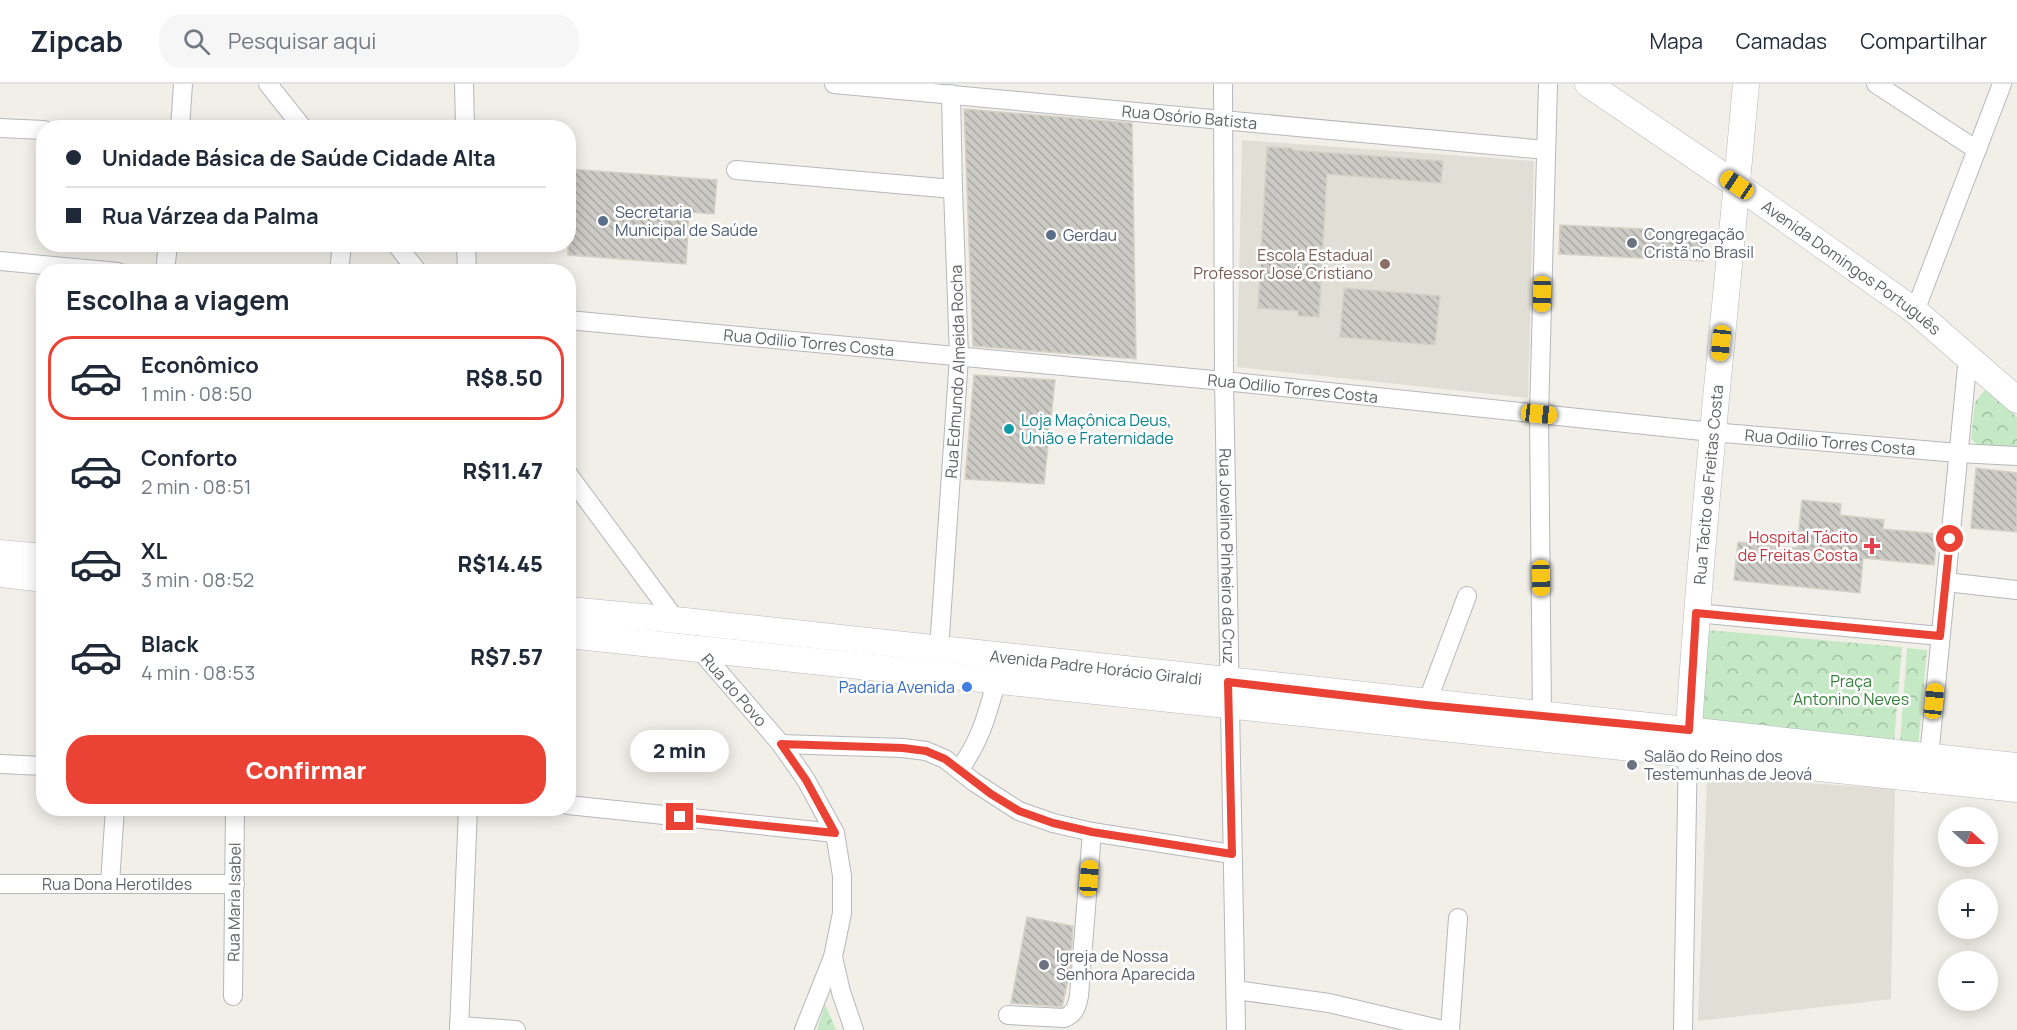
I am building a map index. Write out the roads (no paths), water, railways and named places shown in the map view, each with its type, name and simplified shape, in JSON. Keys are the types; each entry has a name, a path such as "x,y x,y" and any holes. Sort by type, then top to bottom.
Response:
{"street":[{"path":"181,120 183,84"},
{"path":"268,84 297,120"},
{"path":"464,84 465,120"},
{"name":"Rua Osório Batista","path":"834,84 1546,150"},
{"path":"974,84 991,99"},
{"name":"Rua Jovelino Pinheiro da Cruz","path":"1222,84 1224,381 1236,1030"},
{"path":"1542,716 1539,414 1548,84"},
{"name":"Avenida Domingos Português","path":"1588,84 1737,185 1915,311 2017,400"},
{"name":"Rua Tácito de Freitas Costa","path":"1683,1030 1688,741 1696,613 1746,84"},
{"path":"1876,84 1977,150"},
{"path":"1915,311 2002,84"},
{"name":"Rua Edmundo Almeida Rocha","path":"939,650 959,357 952,189 951,94"},
{"path":"0,128 36,130"},
{"path":"735,170 952,189"},
{"path":"402,252 412,264"},
{"path":"0,261 36,264"},
{"name":"Rua Odilio Torres Costa","path":"576,321 1224,381 1712,432 2017,456"},
{"path":"1929,757 1968,356"},
{"path":"576,485 676,620"},
{"path":"0,553 36,556"},
{"path":"0,574 36,578"},
{"path":"1946,582 2017,590"},
{"path":"1426,705 1467,596"},
{"name":"Avenida Padre Horácio Giraldi","path":"576,610 939,650 1229,694 1688,741 1929,757 2017,766"},
{"path":"1696,613 1940,636"},
{"name":"Avenida Padre Horácio Giraldi","path":"576,636 997,679 1426,705 1542,716 1688,741 2017,789"},
{"name":"Rua do Povo","path":"699,649 781,744 806,780 835,833 842,876 842,913 833,957 841,992 854,1030"},
{"path":"959,770 973,751 982,732 997,679"},
{"path":"781,744 903,748 926,751 945,759 991,794 1019,811 1053,823 1092,832 1232,854"},
{"path":"0,764 36,766"},
{"path":"576,806 835,833"},
{"path":"110,884 114,816"},
{"name":"Rua Maria Isabel","path":"233,996 235,816"},
{"path":"468,816 459,1028 516,1030"},
{"path":"1008,1015 1064,1018 1070,1016 1076,1008 1079,996 1092,832"},
{"name":"Rua Dona Herotildes","path":"0,884 234,884"},
{"path":"1450,1030 1458,918"},
{"path":"804,1030 833,957"},
{"path":"1236,990 1329,1003 1443,1030"}],"place":[{"name":"Secretaria Municipal de Saúde","path":"603,221"},
{"name":"Gerdau","path":"1051,235"},
{"name":"Congregação Cristã no Brasil","path":"1632,243"},
{"name":"Escola Estadual Professor José Cristiano","path":"1385,264"},
{"name":"Loja Maçônica Deus, União e Fraternidade","path":"1009,429"},
{"name":"Hospital Tácito de Freitas Costa","path":"1872,546"},
{"name":"Padaria Avenida","path":"967,687"},
{"name":"Salão do Reino dos Testemunhas de Jeová","path":"1632,765"},
{"name":"Igreja de Nossa Senhora Aparecida","path":"1044,965"}],"park label":[{"name":"Praça Antonino Neves","path":"1851,690"}]}
